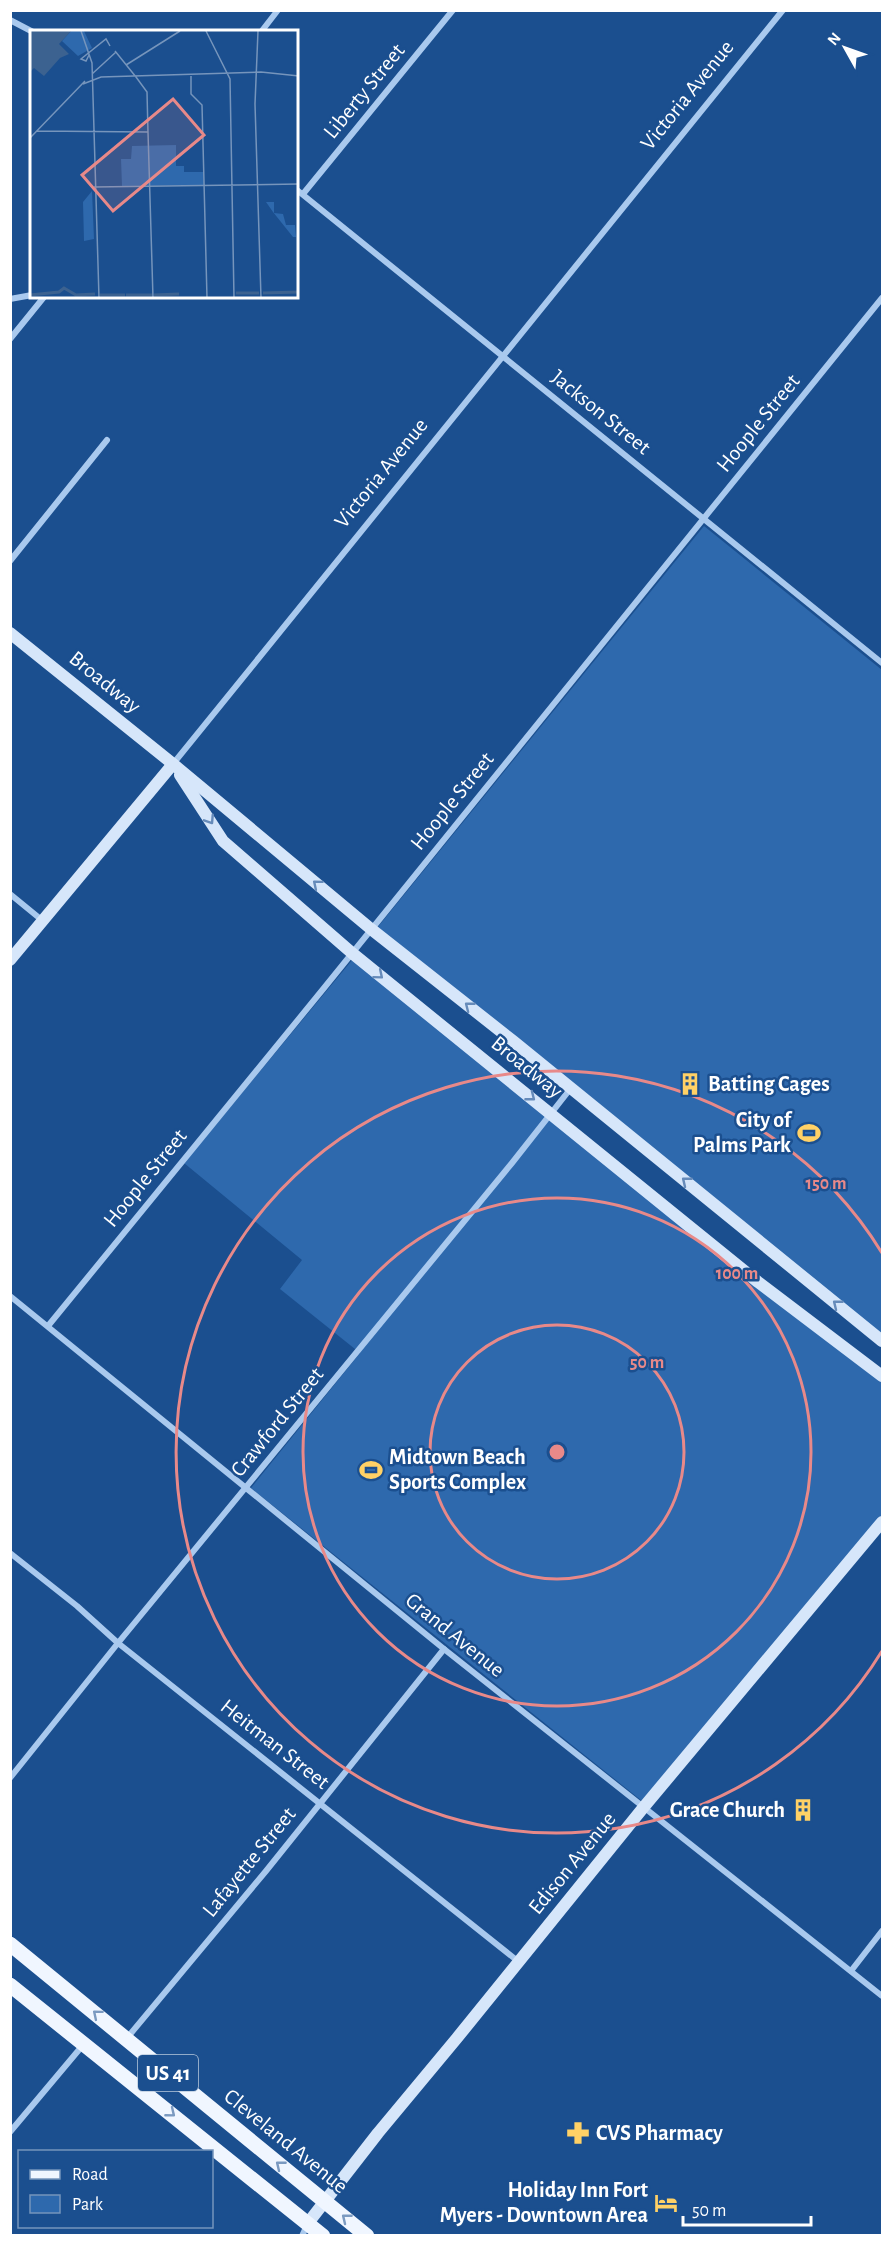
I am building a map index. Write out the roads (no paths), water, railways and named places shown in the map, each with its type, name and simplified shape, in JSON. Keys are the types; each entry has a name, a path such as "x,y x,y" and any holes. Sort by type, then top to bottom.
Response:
{"main road":[{"name":"Cleveland Avenue","path":"10,1944 367,2235"},
{"name":"US 41","path":"10,1984 211,2150"},
{"name":"US 41","path":"213,2151 308,2231 323,2235"}],"street":[{"path":"263,30 278,10"},
{"name":"Liberty Street","path":"303,194 453,10"},
{"name":"Victoria Avenue","path":"10,960 173,764 783,10"},
{"path":"10,20 30,30"},
{"name":"Jackson Street","path":"298,191 882,663"},
{"path":"10,299 30,295"},
{"path":"10,339 43,298"},
{"name":"Hoople Street","path":"48,1326 882,298"},
{"path":"10,561 107,440"},
{"name":"Broadway","path":"10,633 173,764 371,929 882,1341"},
{"name":"Broadway","path":"173,764 223,841 352,953 758,1282 882,1376"},
{"path":"10,894 43,921"},
{"name":"Crawford Street","path":"10,1778 571,1088"},
{"name":"Grand Avenue","path":"10,1296 444,1650 882,1996"},
{"name":"Edison Avenue","path":"308,2231 325,2201 378,2133 643,1808 882,1521"},
{"name":"Heitman Street","path":"10,1553 77,1606 118,1643 519,1962"},
{"name":"Lafayette Street","path":"126,2039 266,1871 444,1650"},
{"path":"850,1971 882,1931"},
{"path":"10,2132 84,2043"}],"place":[{"name":"Batting Cages","path":"690,1084"},
{"name":"City of Palms Park","path":"809,1133"},
{"name":"Midtown Beach Sports Complex","path":"371,1470"},
{"name":"Grace Church","path":"803,1810"},
{"name":"CVS Pharmacy","path":"578,2133"},
{"name":"Holiday Inn Fort Myers - Downtown Area","path":"666,2203"}]}
